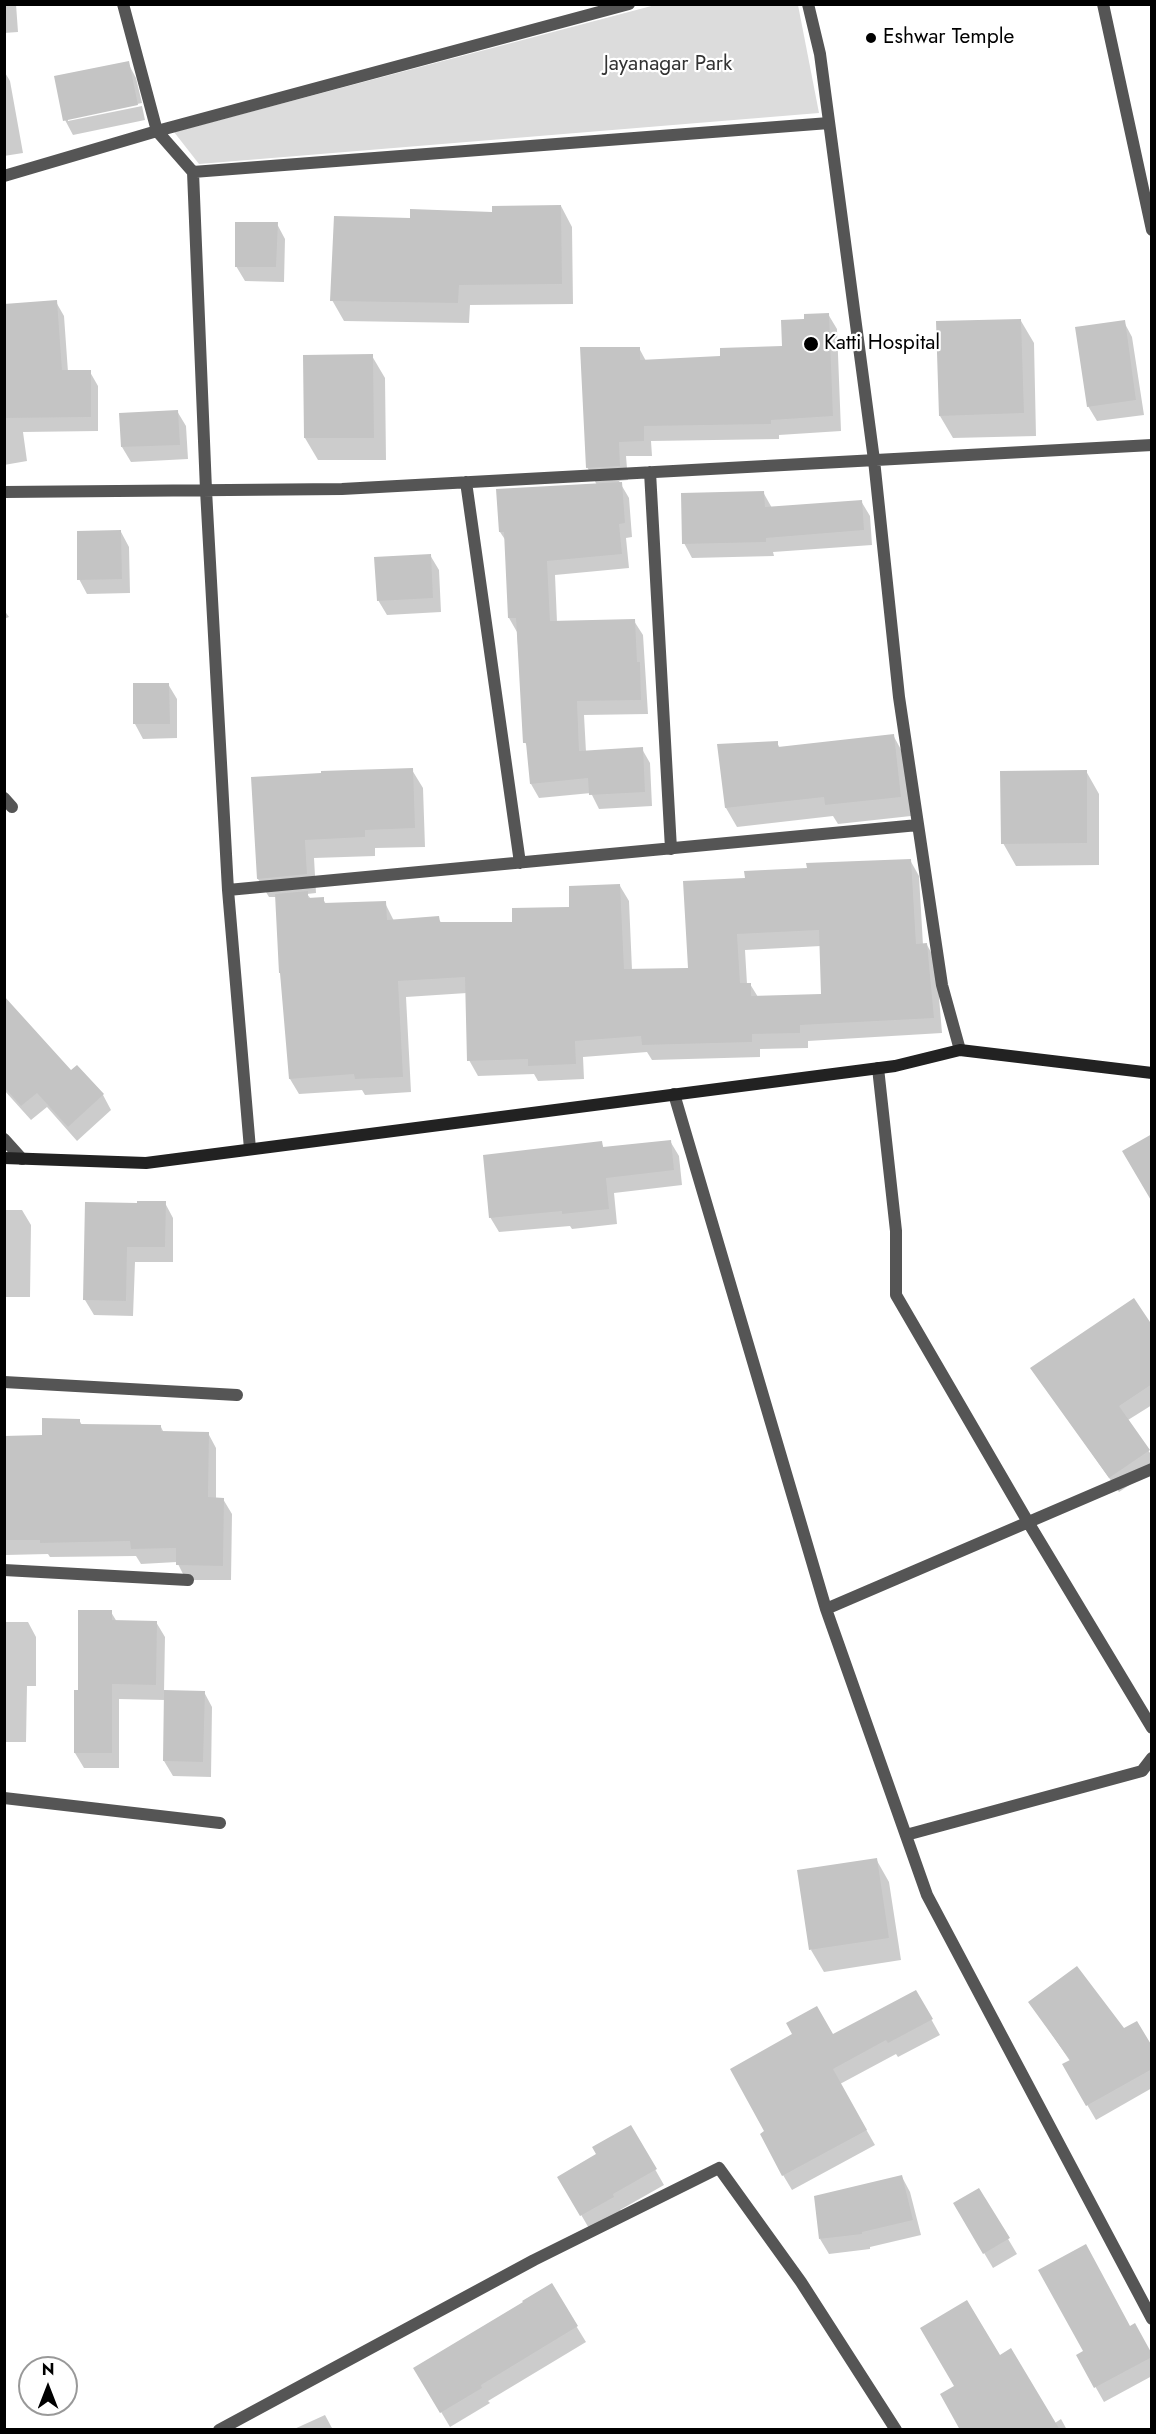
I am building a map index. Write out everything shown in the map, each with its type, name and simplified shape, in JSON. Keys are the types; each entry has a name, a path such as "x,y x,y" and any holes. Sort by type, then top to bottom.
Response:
{"street":[{"path":"123,4 157,131 193,172 206,490 228,890 250,1149"},
{"path":"4,176 157,131 629,4"},
{"path":"808,4 820,54 874,460 899,697 942,985 960,1050"},
{"path":"1104,4 1152,230"},
{"path":"193,172 829,123"},
{"path":"4,492 342,489 1152,445"},
{"path":"650,472 671,849"},
{"path":"466,482 520,863"},
{"path":"228,890 918,825"},
{"path":"4,1158 146,1163 878,1068 960,1050 1152,1073"},
{"path":"878,1068 896,1231 896,1295 1028,1522 1152,1728"},
{"path":"674,1094 826,1609 927,1894 1152,2319"},
{"path":"4,1139 22,1159"},
{"path":"4,1382 237,1395"},
{"path":"826,1609 1152,1469"},
{"path":"4,1570 188,1580"},
{"path":"906,1835 1147,1770 1152,1758"},
{"path":"4,1798 220,1823"},
{"path":"219,2430 534,2260 719,2168 801,2282 896,2430"}],"green space":[{"name":"Jayanagar Park","path":"659,4 798,5 819,113 199,164 174,132"}],"building":[{"path":"129,61 138,105 63,121 54,76"},
{"path":"561,205 562,284 459,285 458,303 330,301 334,216 410,218 410,209 492,212 492,206"},
{"path":"235,222 278,222 276,267 235,267"},
{"path":"57,300 62,370 91,370 91,417 4,418 4,304"},
{"path":"829,313 833,416 771,420 771,424 644,426 644,441 619,442 620,466 586,468 580,347 640,347 640,360 720,356 720,348 782,346 781,320 804,319 804,314"},
{"path":"1021,319 1024,413 939,416 936,321"},
{"path":"1125,320 1136,400 1087,407 1075,327"},
{"path":"373,354 374,438 304,438 303,355"},
{"path":"178,410 180,445 121,447 119,413"},
{"path":"622,482 625,523 619,524 622,554 547,561 550,621 635,619 637,662 640,662 641,700 577,701 579,751 643,747 645,792 589,795 588,778 530,784 526,743 523,743 516,618 508,618 504,532 499,532 496,489"},
{"path":"764,491 765,507 862,500 864,530 766,538 766,542 682,544 681,493"},
{"path":"121,530 122,579 77,580 77,531"},
{"path":"431,554 433,598 377,601 374,557"},
{"path":"133,683 169,683 170,724 133,724"},
{"path":"894,734 901,797 825,805 824,797 725,808 717,744 778,741 778,747"},
{"path":"413,768 415,828 365,830 365,837 305,840 307,874 257,879 251,777 321,773 321,771"},
{"path":"1087,770 1087,843 1001,844 1000,771"},
{"path":"911,859 916,944 927,943 934,1018 800,1025 800,1033 752,1034 752,1042 642,1045 641,1036 575,1041 576,1064 528,1066 528,1059 467,1061 465,977 398,981 403,1077 355,1079 354,1074 289,1079 279,973 275,894 308,891 308,898 324,897 324,903 386,901 387,920 439,916 440,922 512,922 512,908 569,907 569,886 620,884 624,969 688,968 683,881 745,878 744,871 807,868 806,863","holes":["819,930 821,994 751,996 751,983 740,983 737,934"]},
{"path":"4,996 71,1070 77,1065 104,1094 68,1127 37,1093 21,1106 4,1087"},
{"path":"1152,1134 1152,1202 1122,1151"},
{"path":"671,1140 674,1170 606,1178 609,1209 489,1218 483,1155 602,1141 603,1147"},
{"path":"137,1201 166,1201 165,1247 127,1247 126,1301 83,1300 85,1202 137,1203"},
{"path":"1134,1298 1152,1325 1152,1384 1119,1406 1150,1450 1109,1478 1030,1368"},
{"path":"42,1418 80,1419 80,1424 161,1425 161,1431 209,1432 208,1497 224,1498 223,1566 176,1565 176,1548 131,1549 130,1541 40,1543 40,1540 4,1540 4,1436 42,1435"},
{"path":"78,1610 112,1610 112,1620 157,1621 156,1685 112,1684 112,1753 74,1753 74,1690 78,1690"},
{"path":"164,1690 205,1691 203,1762 163,1761"},
{"path":"877,1858 889,1938 809,1950 797,1870"},
{"path":"1077,1966 1124,2028 1137,2021 1152,2046 1152,2069 1086,2106 1062,2064 1070,2060 1028,2002"},
{"path":"916,1990 933,2019 888,2043 886,2040 833,2069 867,2130 782,2176 760,2134 764,2131 730,2069 792,2034 786,2023 817,2006 833,2034"},
{"path":"631,2125 657,2169 580,2216 557,2177 596,2154 592,2147"},
{"path":"902,2175 913,2220 862,2232 862,2234 819,2239 814,2196"},
{"path":"979,2188 1010,2238 983,2254 953,2203"},
{"path":"1086,2244 1130,2326 1135,2323 1152,2354 1152,2357 1094,2388 1076,2355 1083,2351 1038,2270"},
{"path":"552,2283 578,2326 481,2385 482,2388 440,2413 413,2368"},
{"path":"967,2300 1000,2355 1011,2348 1060,2430 960,2430 940,2394 954,2386 920,2328"}],"place":[{"name":"Eshwar Temple","path":"871,38"},
{"name":"Katti Hospital","path":"811,344"}]}
